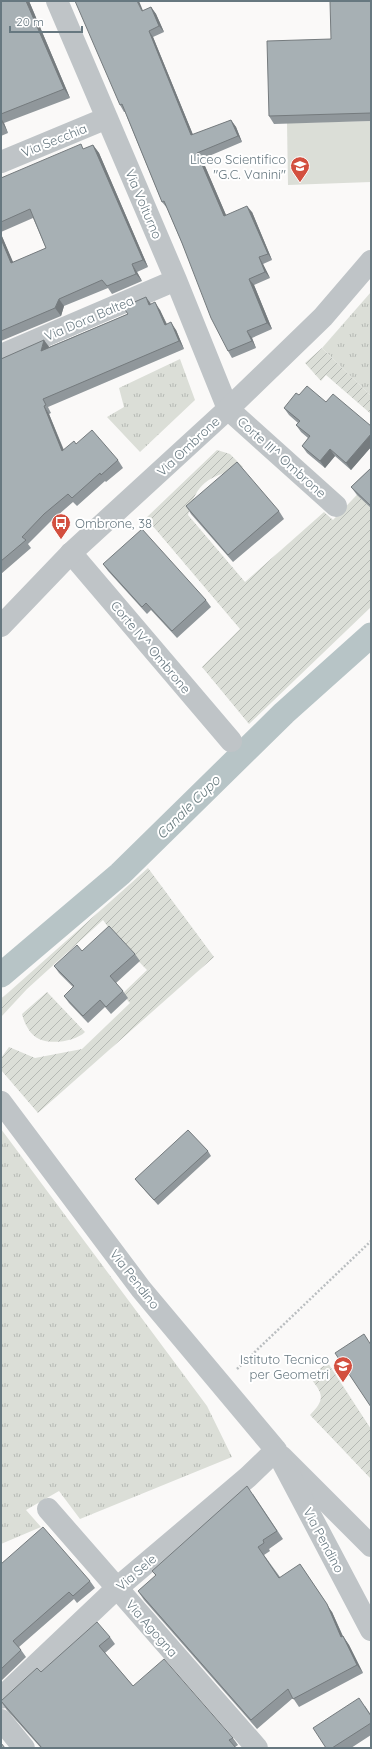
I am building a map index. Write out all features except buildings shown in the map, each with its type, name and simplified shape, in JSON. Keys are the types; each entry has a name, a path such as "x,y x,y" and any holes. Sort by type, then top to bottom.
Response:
{"street":[{"name":"Via Volturno","path":"57,1 176,280 228,409"},
{"name":"Via Secchia","path":"1,162 107,118"},
{"name":"Via Ombrone","path":"1,626 71,553 228,409 322,317 371,261"},
{"name":"Via Dora Baltea","path":"1,355 176,280"},
{"name":"Corte III^ Ombrone","path":"228,409 336,506"},
{"name":"Corte IV^ Ombrone","path":"71,553 231,741"},
{"name":"Via Pendino","path":"1,1102 141,1289 276,1450 371,1546"},
{"name":"Via Pendino","path":"276,1450 371,1630"},
{"name":"Via Sele","path":"1,1698 117,1588 248,1477 276,1450"},
{"name":"Via Agogna","path":"48,1508 257,1748"},
{"path":"1,1720 24,1748"}],"path":[{"path":"221,1385 371,1241"}],"green space":[{"path":"371,121 371,182 288,185 287,123"},
{"path":"371,292 371,394 370,395 322,348"},
{"path":"322,348 370,395 371,394 371,414 326,375 321,381 305,363"},
{"path":"180,359 195,400 140,452 107,417 124,407 119,388"},
{"path":"217,450 230,454 243,467 221,474 206,482 196,494 188,515 245,582 324,512 333,520 371,480 371,607 249,724 202,667 240,629 146,518"},
{"path":"148,868 214,957 38,1113 1,1070 1,1058 9,1047 35,1058 82,1049 130,1003 122,994 147,970 116,938 103,920 27,989 1,1017 1,999"},
{"path":"47,992 85,1032 70,1040 50,1042 39,1039 30,1032 22,1014"},
{"path":"1,1129 207,1406 232,1457 80,1519 59,1491 26,1510 41,1527 1,1544"},
{"path":"328,1363 371,1429 371,1479 310,1415 319,1404 321,1396 320,1391 309,1376"}],"waterway":[{"name":"Canale Cupo","path":"1,975 120,874 284,713 371,635"}],"place":[{"name":"Liceo Scientifico \"G.C. Vanini\"","path":"300,183"},
{"name":"Ombrone, 38","path":"61,540"},
{"name":"Istituto Tecnico per Geometri","path":"343,1383"}]}
